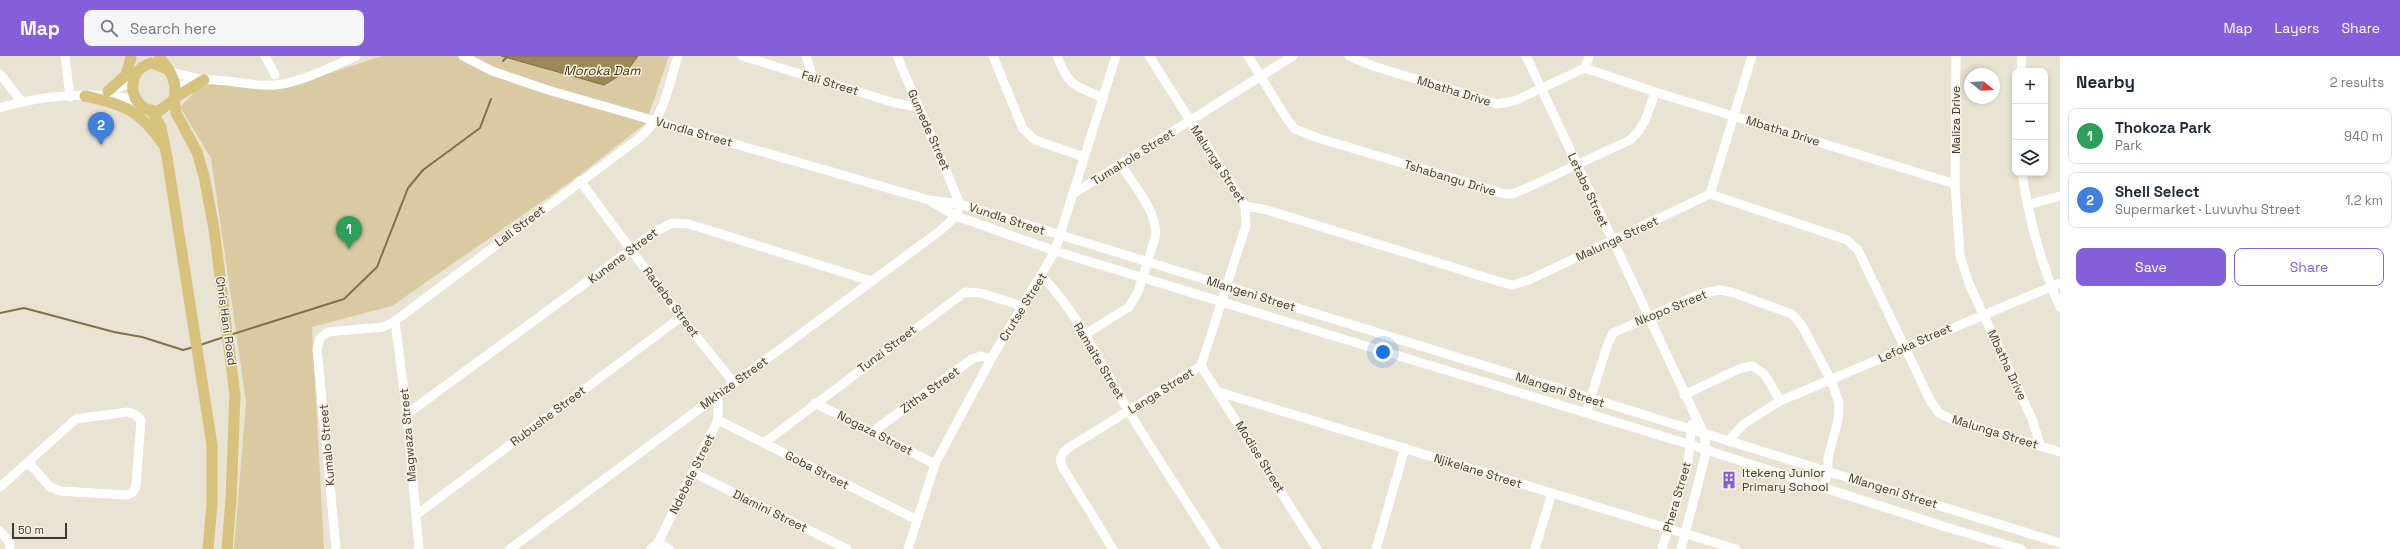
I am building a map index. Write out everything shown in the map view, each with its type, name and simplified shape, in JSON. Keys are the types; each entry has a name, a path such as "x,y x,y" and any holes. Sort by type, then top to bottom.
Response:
{"main road":[{"path":"131,57 133,79 132,92 161,127 192,312 208,415 213,464 208,549"},
{"path":"108,91 126,75 131,57"},
{"path":"133,79 142,66 156,58 170,71 175,95"},
{"path":"143,106 162,109 175,95 204,80"},
{"name":"Chris Hani Road","path":"175,95 176,113 197,152 204,176 230,352 236,413 227,549"},
{"path":"85,96 114,102 130,109 147,123 164,143"}],"street":[{"path":"65,56 70,97"},
{"path":"265,56 275,75"},
{"path":"170,71 204,80 263,85 283,84 299,80 356,56"},
{"name":"Vundla Street","path":"462,56 477,65 507,76 656,121 929,200 960,204 1060,236"},
{"name":"Lali Street","path":"318,342 321,336 328,332 382,327 395,321 638,139 656,121 678,56"},
{"name":"Fali Street","path":"742,56 895,103 918,107"},
{"path":"806,56 813,78"},
{"name":"Gumede Street","path":"897,56 918,107 953,183 960,204"},
{"path":"993,56 1023,129 1035,140 1084,157"},
{"path":"1057,56 1065,77 1071,84 1102,98"},
{"name":"Crutse Street","path":"908,549 935,464 991,359 1022,306 1042,277 1055,251 1116,56"},
{"name":"Malunga Street","path":"1149,56 1245,206 1267,210 1512,285 1529,280 1612,242 1710,194 1840,236 1853,244 1931,402 1939,413 1953,420 2060,452"},
{"name":"Tshabangu Drive","path":"1248,56 1287,119 1295,129 1305,134 1497,193 1512,194 1519,192 1620,146 1638,134 1647,117 1655,92"},
{"name":"Tumahole Street","path":"1073,194 1293,56"},
{"name":"Mbatha Drive","path":"1349,56 1373,66 1498,104 1514,102 1585,68 1655,92 1956,184 1960,256 1965,276 2033,421 2040,445"},
{"name":"Letabe Street","path":"1526,56 1647,318 1691,411 1704,434"},
{"path":"1585,68 1589,56"},
{"path":"1710,194 1752,56"},
{"name":"Maliza Drive","path":"1956,56 1956,184"},
{"path":"2021,68 2022,56"},
{"path":"0,74 21,101"},
{"path":"85,96 108,91 133,79"},
{"path":"0,108 21,101 85,96 117,96 143,106"},
{"path":"1084,335 1129,307 1143,277 1155,238 1156,223 1121,165"},
{"path":"2022,176 2027,205 2050,285 2060,307"},
{"name":"Radebe Street","path":"580,181 681,317 734,383"},
{"path":"2027,205 2060,196"},
{"name":"Vundla Street","path":"929,200 956,216 1055,251"},
{"path":"956,216 960,204"},
{"name":"Langa Street","path":"1113,549 1060,463 1061,456 1070,446 1201,366 1246,225 1245,206"},
{"name":"Mkhize Street","path":"510,549 941,230 956,216"},
{"name":"Kunene Street","path":"407,414 664,226 680,222 871,281"},
{"name":"Mlangeni Street","path":"1060,236 1148,261 1226,287 2060,543"},
{"name":"Mlangeni Street","path":"1055,251 1706,449 2021,549"},
{"name":"Ramaite Street","path":"1042,277 1056,293 1084,335 1128,411 1216,549"},
{"name":"Lefoka Street","path":"1728,441 1744,424 1780,401 2050,285 2060,283"},
{"name":"Nkopo Street","path":"1586,413 1606,346 1613,334 1700,294 1719,290 1778,308 1798,319 1831,380 1840,409 1828,458 1828,472 1823,487"},
{"name":"Tunzi Street","path":"764,443 815,403 965,292 982,292 1022,306"},
{"name":"Rubushe Street","path":"416,515 681,317"},
{"name":"Magwaza Street","path":"395,321 407,414 419,549"},
{"name":"Kumalo Street","path":"318,342 336,549"},
{"name":"Zitha Street","path":"872,432 972,359 981,356 991,359"},
{"name":"Modise Street","path":"1201,366 1219,392 1317,549"},
{"path":"1684,395 1741,368 1753,366 1765,374 1780,401"},
{"name":"Njikelane Street","path":"1219,392 1736,549"},
{"name":"Ndebele Street","path":"654,546 694,472 718,420 718,394"},
{"name":"Nogaza Street","path":"815,403 935,464"},
{"name":"Letabe Street","path":"1691,411 1692,430"},
{"path":"0,487 76,419 128,412 136,414 142,424 136,486 131,494 121,496 60,491 50,487 28,462"},
{"name":"Goba Street","path":"718,420 917,520"},
{"name":"Phera Street","path":"1662,549 1691,445 1692,430"},
{"path":"1704,434 1706,449"},
{"path":"1376,549 1405,448"},
{"name":"Phera Street","path":"1681,549 1706,449"},
{"path":"1810,483 1816,468 1828,458"},
{"name":"Dlamini Street","path":"694,472 847,549"},
{"path":"1535,549 1552,493"},
{"path":"0,531 9,542 10,549"},
{"path":"2058,549 2060,543"},
{"path":"654,546 669,549"}],"shaded area":[{"path":"381,56 669,56 646,123 580,175 392,306 312,327 324,549 234,549 246,402 211,158 180,107 206,80 300,83"}],"water":[{"name":"Moroka Dam","path":"501,56 638,56 627,71 604,85"}],"waterway":[{"path":"503,61 508,56"},
{"path":"230,335 344,299 377,267 408,188 423,170 480,128 491,99"},
{"path":"0,313 24,308 114,332 142,337 183,350 194,347"},
{"path":"200,345 224,337"}],"place":[{"name":"Shell Select","path":"101,145"},
{"name":"Thokoza Park","path":"349,249"},
{"name":"Itekeng Junior Primary School","path":"1729,480"}]}
